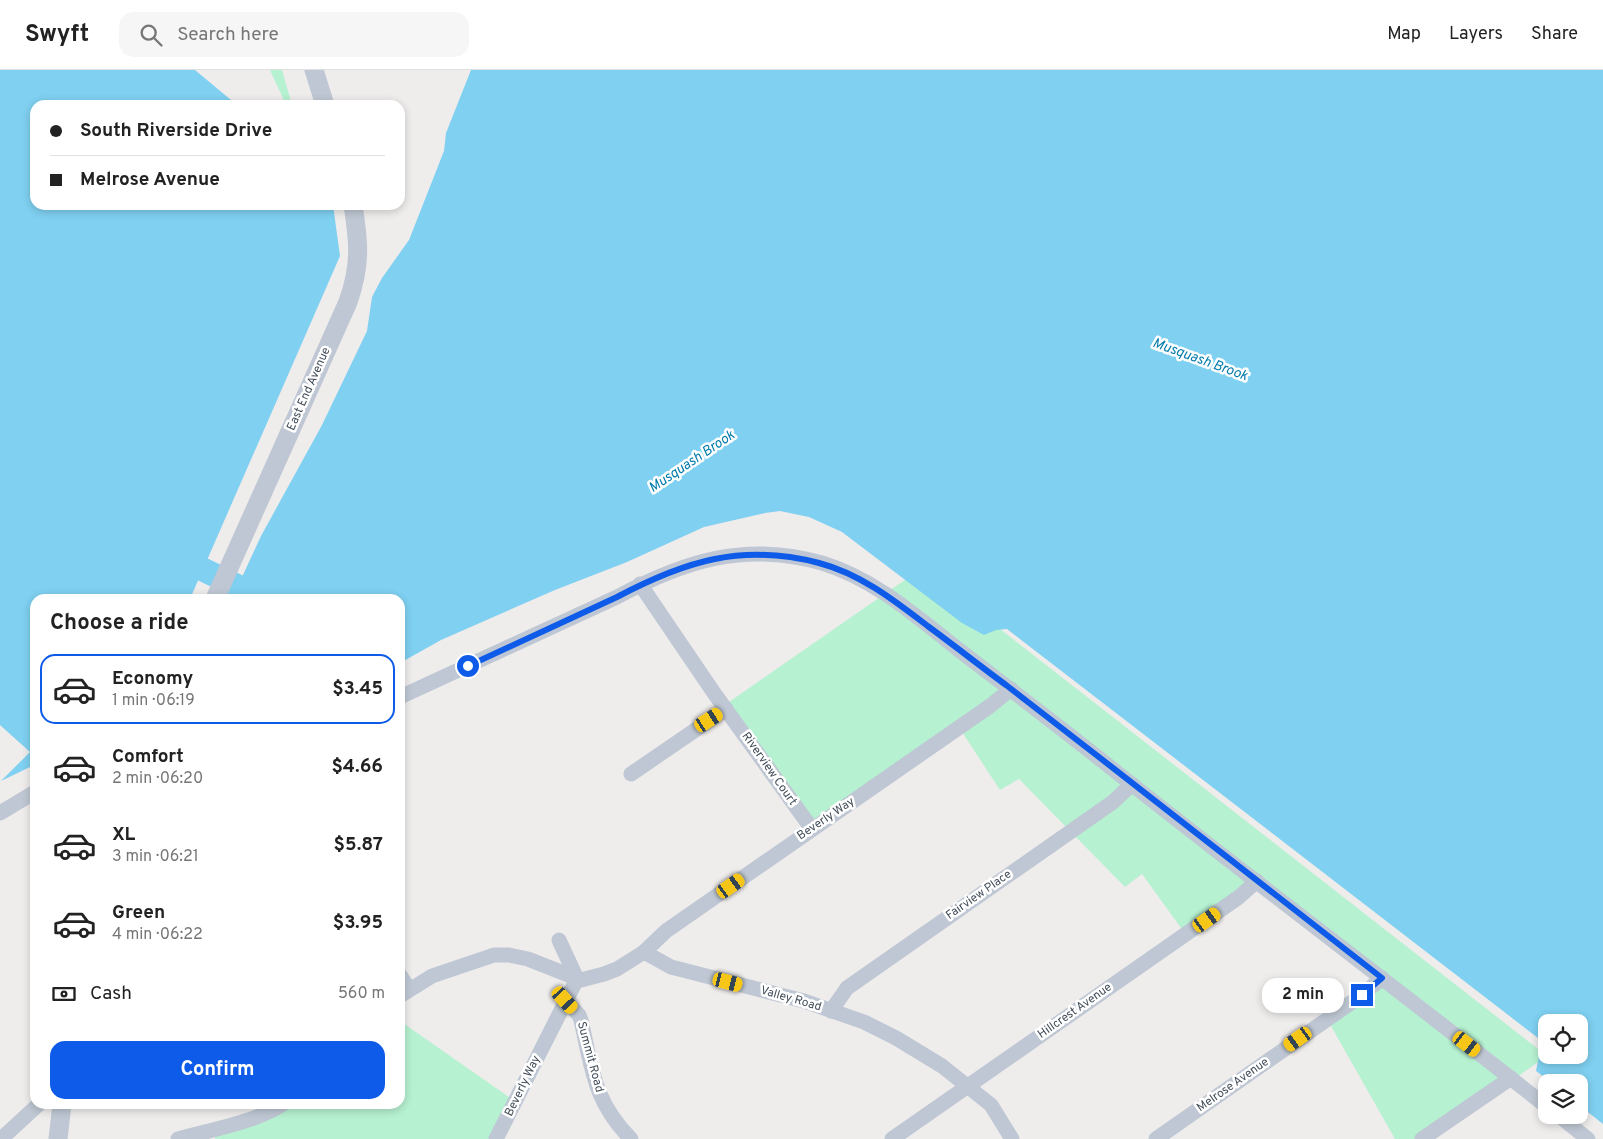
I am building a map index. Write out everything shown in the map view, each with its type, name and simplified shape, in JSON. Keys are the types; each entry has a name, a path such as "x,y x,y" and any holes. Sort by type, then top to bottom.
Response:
{"street":[{"path":"314,70 323,100"},
{"name":"East End Avenue","path":"217,594 355,283 359,249 354,210"},
{"path":"405,695 617,597 640,584 687,565 729,556 773,555 821,563 857,577 887,594 1538,1100"},
{"name":"Riverview Court","path":"640,584 812,829"},
{"name":"Beverly Way","path":"644,952 666,931 990,706 1010,689"},
{"path":"631,774 726,709"},
{"name":"Fairview Place","path":"831,1011 848,988 1113,802 1132,784"},
{"path":"0,813 30,795"},
{"name":"Hillcrest Avenue","path":"892,1139 1239,898 1257,881"},
{"path":"559,940 576,979"},
{"path":"405,992 432,976 494,955 509,955 528,959 581,980 617,969 644,952"},
{"name":"Valley Road","path":"644,952 671,966 804,1001 864,1022 896,1038 942,1066 990,1105 1012,1139"},
{"name":"Melrose Avenue","path":"1156,1139 1362,995 1382,978"},
{"name":"Beverly Way","path":"496,1139 576,979"},
{"name":"Summit Road","path":"565,1000 579,1015 581,1020 594,1078 601,1099 606,1109 631,1139"},
{"path":"1422,1139 1511,1078"},
{"path":"0,1139 33,1109"},
{"path":"58,1139 61,1109"},
{"path":"178,1139 215,1134 274,1109"},
{"path":"1569,1124 1588,1139"}],"green space":[{"path":"270,70 282,70 291,100 284,100"},
{"path":"922,568 1538,1049 1538,1062 1428,1139 1395,1139 1327,1019 1388,978 1265,884 1189,939 1142,874 1125,887 1019,779 1000,790 962,732 817,832 726,704"},
{"path":"405,1024 516,1102 496,1139 215,1139 216,1129 269,1109 405,1109"}],"water":[{"path":"0,70 195,70 231,100 30,100 30,210 334,210 340,256 192,594 30,594 30,752 0,725"},
{"path":"471,70 1603,70 1603,1124 1588,1112 1588,1074 1540,1074 1536,1071 1538,1061 1538,1064 1588,1064 1588,1014 1538,1014 1538,1038 1007,629 996,630 984,635 962,623 842,532 809,517 780,511 704,527 627,562 555,590 441,640 405,660 405,594 234,594 261,536 322,425 367,331 372,297 382,278 409,240 444,151 446,133"},
{"path":"30,752 30,767 1,781"}],"waterway":[{"name":"Musquash Brook","path":"173,555 237,586 251,591 269,592"}],"route":[{"path":"468,666 617,597 640,584 687,565 708,559 752,554 773,555 808,560 838,569 857,577 887,594 1382,978 1362,995"}]}
